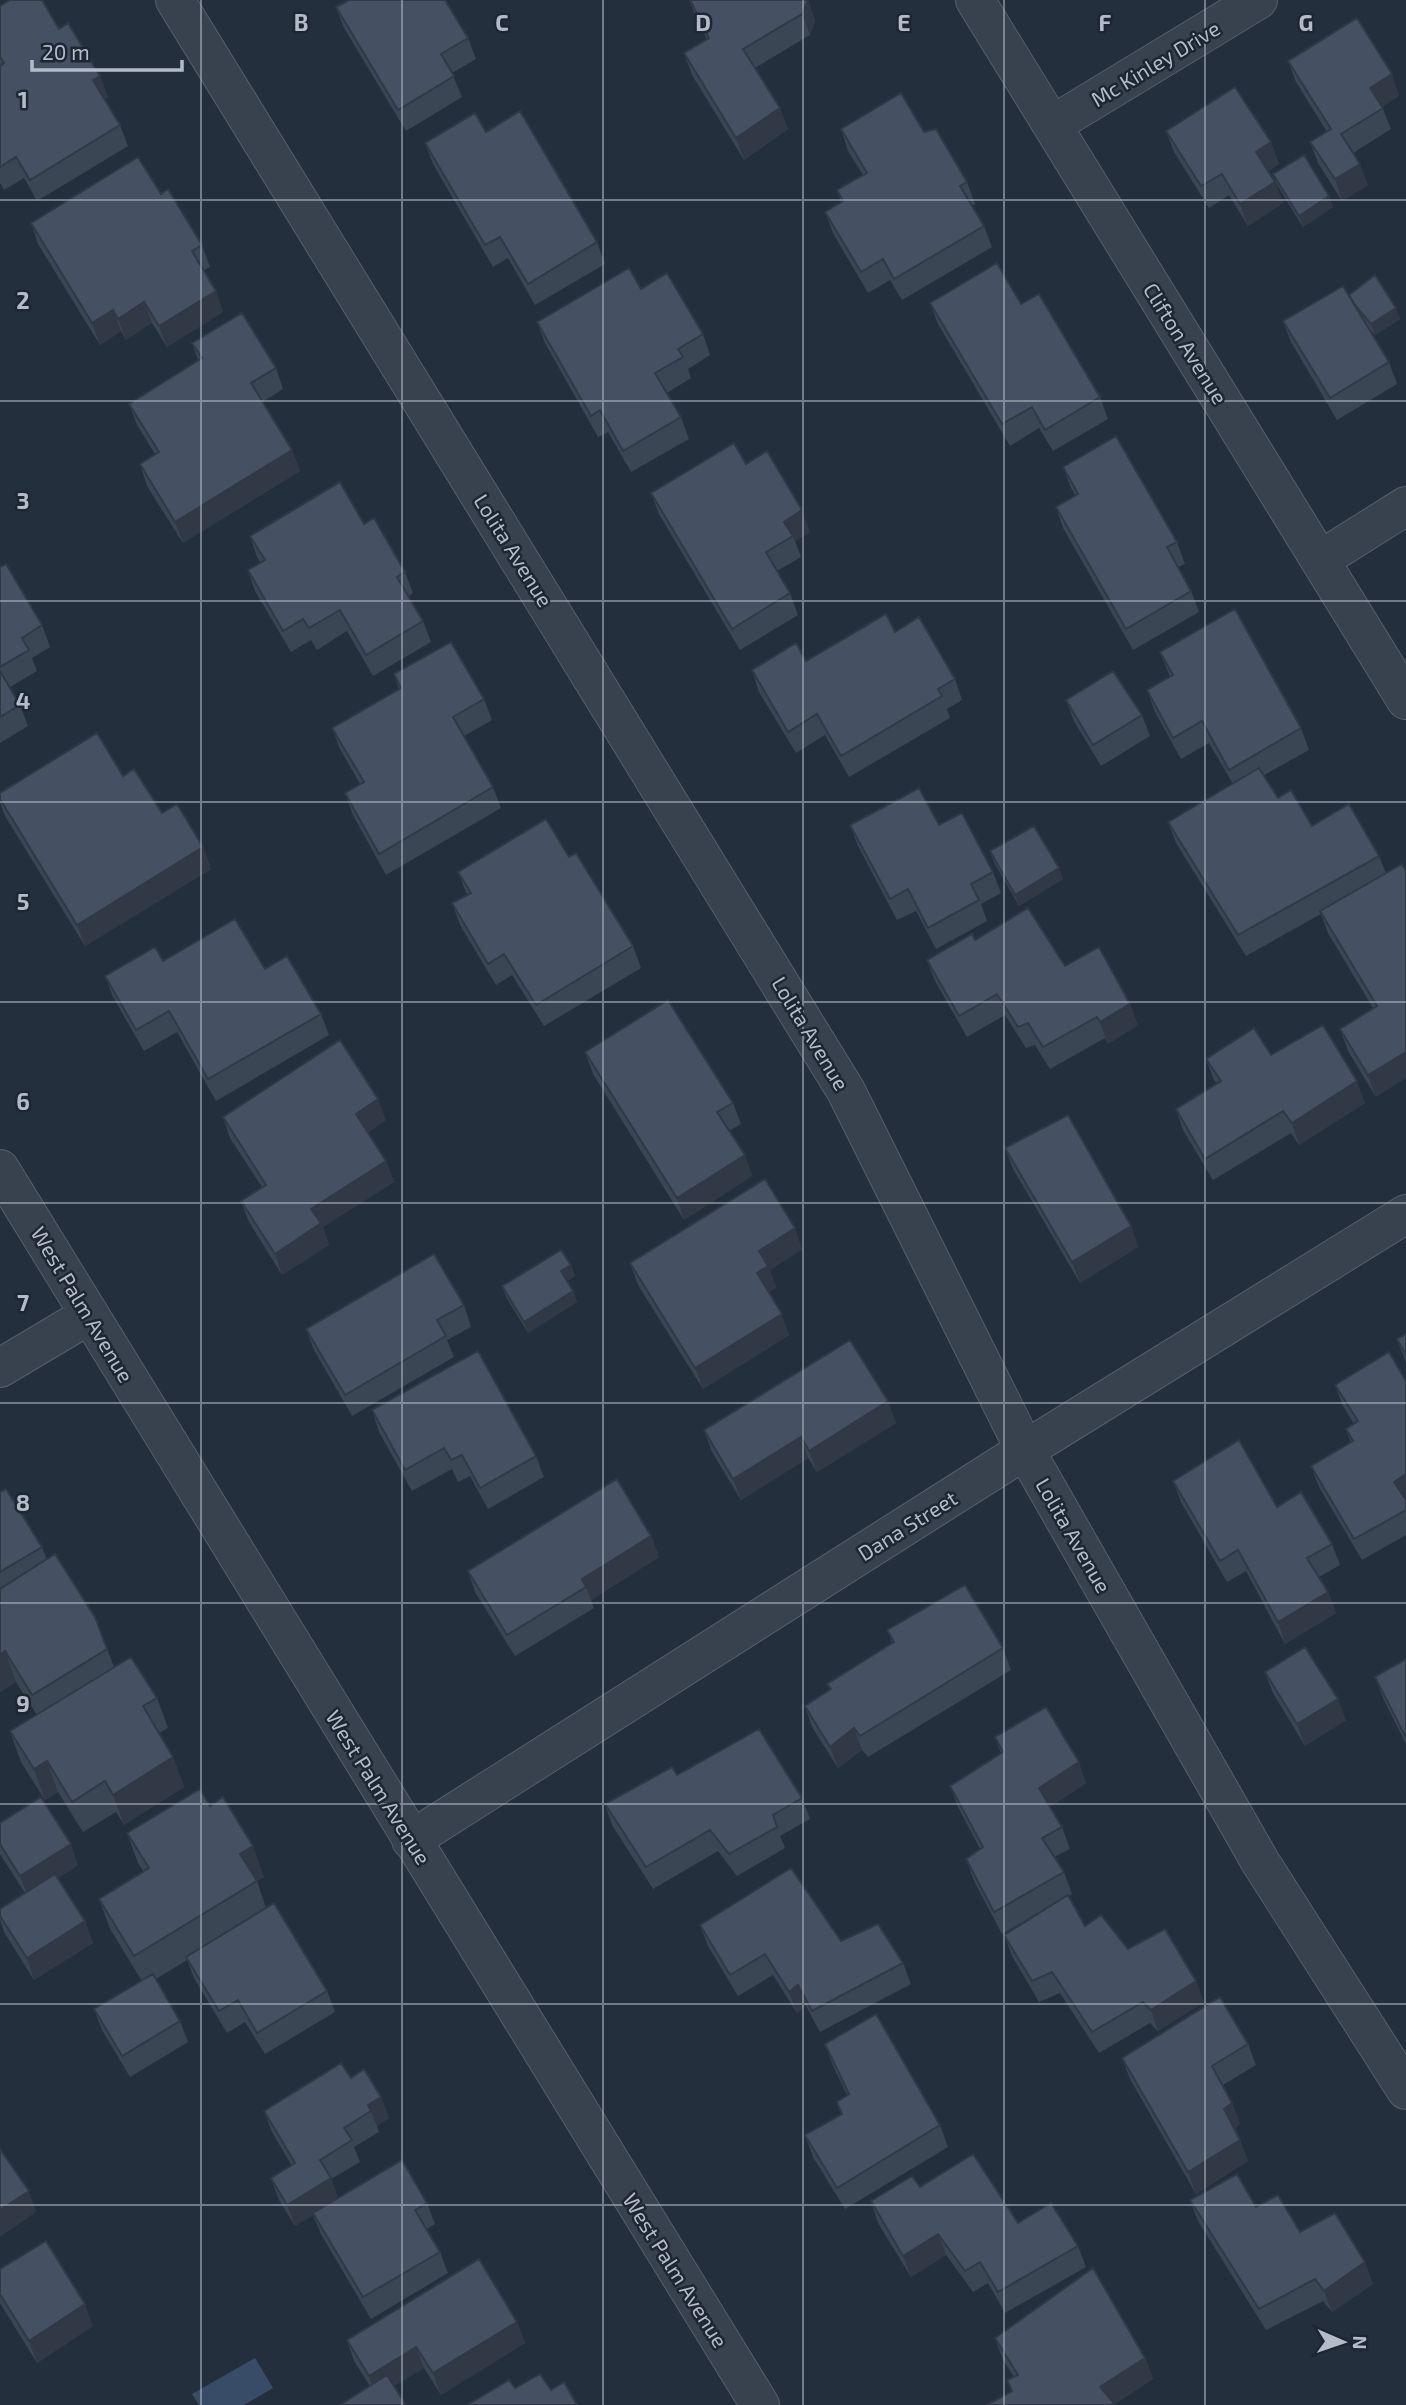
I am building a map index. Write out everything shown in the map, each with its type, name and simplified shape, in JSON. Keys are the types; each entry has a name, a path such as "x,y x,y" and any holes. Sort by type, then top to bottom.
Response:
{"street":[{"name":"Lolita Avenue","path":"175,0 846,1091 1026,1450 1261,1863 1406,2090"},
{"name":"Clifton Avenue","path":"975,0 1406,700"},
{"name":"Mc Kinley Drive","path":"1052,125 1258,0"},
{"path":"1320,560 1406,506"},
{"name":"West Palm Avenue","path":"0,1169 760,2405"},
{"name":"Dana Street","path":"411,1840 1026,1450 1406,1214"},
{"path":"0,1368 89,1315"}],"water":[{"path":"255,2358 273,2388 244,2405 199,2405 192,2394"}],"building":[{"path":"10,0 42,0 59,29 68,23 100,76 93,80 120,125 30,180 16,157 0,167 0,66 4,63 0,57 0,6"},
{"path":"349,0 445,0 468,38 441,54 454,76 398,110 336,7"},
{"path":"690,0 808,0 802,14 743,49 780,108 736,138 684,53 709,38"},
{"path":"1357,18 1392,74 1370,88 1383,108 1341,134 1360,164 1335,179 1310,142 1331,129 1288,61"},
{"path":"1235,87 1271,142 1256,152 1275,182 1240,204 1222,174 1201,186 1166,131"},
{"path":"901,93 924,132 936,129 967,182 960,186 984,226 894,279 883,259 861,272 825,212 843,201 837,190 867,173 841,129"},
{"path":"520,111 597,242 528,284 500,237 485,245 425,143 475,113 486,132"},
{"path":"1304,155 1329,196 1299,216 1273,174"},
{"path":"138,157 161,194 168,189 202,245 192,251 216,291 159,326 144,302 118,319 113,310 92,323 31,223"},
{"path":"997,263 1021,304 1039,294 1100,397 1045,430 1032,407 1002,424 930,303"},
{"path":"629,268 641,289 667,273 703,334 678,349 683,357 655,373 681,417 623,451 600,410 591,416 537,322"},
{"path":"1375,275 1396,308 1371,324 1349,295"},
{"path":"1343,286 1389,362 1330,398 1283,321"},
{"path":"242,313 276,368 251,383 292,450 175,522 140,464 159,452 129,404 202,358 192,343"},
{"path":"1116,436 1177,542 1167,547 1191,591 1126,629 1056,507 1078,494 1063,467"},
{"path":"734,443 746,464 767,451 802,510 784,522 793,536 766,552 790,593 732,629 651,493"},
{"path":"340,482 364,524 374,518 405,572 397,577 423,621 366,655 340,610 309,628 303,619 283,631 248,570 265,560 250,536"},
{"path":"6,564 42,625 22,638 29,650 0,667 0,567"},
{"path":"1235,609 1301,728 1229,770 1202,721 1173,738 1147,690 1173,675 1160,652"},
{"path":"886,614 895,632 919,617 955,679 938,689 942,696 841,756 817,714 788,732 752,670 796,643 806,661"},
{"path":"451,642 484,699 453,717 493,787 379,854 345,793 364,782 332,728 401,688 394,674"},
{"path":"0,671 20,705 0,717"},
{"path":"1113,671 1142,715 1093,745 1066,700"},
{"path":"97,733 123,776 134,769 162,813 177,804 203,847 77,925 0,799 0,793"},
{"path":"1259,768 1278,798 1291,790 1312,826 1349,804 1379,856 1238,935 1168,822"},
{"path":"919,788 939,825 962,813 993,872 971,884 979,900 928,928 908,889 890,899 850,825"},
{"path":"546,819 569,857 576,853 633,946 536,1005 504,954 488,964 452,903 471,893 458,872"},
{"path":"1034,826 1059,868 1015,895 990,851"},
{"path":"1402,864 1406,871 1406,1052 1368,1075 1340,1029 1377,1006 1320,911"},
{"path":"1028,908 1065,966 1099,947 1130,1004 1100,1022 1097,1017 1043,1047 1028,1023 1018,1027 997,994 959,1016 927,960 972,934 975,940"},
{"path":"235,919 265,969 287,956 321,1014 208,1079 169,1011 136,1030 105,976 155,947 163,961"},
{"path":"668,1000 733,1103 717,1112 745,1155 677,1198 585,1052"},
{"path":"1323,1025 1357,1081 1292,1123 1283,1111 1205,1159 1176,1109 1221,1081 1206,1059 1254,1028 1271,1055"},
{"path":"340,1040 378,1099 356,1114 386,1161 311,1209 321,1223 275,1254 241,1201 266,1185 223,1117"},
{"path":"1068,1115 1131,1226 1072,1262 1005,1148"},
{"path":"765,1179 795,1228 759,1251 768,1266 757,1273 782,1314 695,1368 630,1263"},
{"path":"561,1250 571,1265 561,1271 573,1291 524,1322 502,1286"},
{"path":"434,1254 464,1305 437,1320 446,1336 345,1395 306,1329"},
{"path":"1406,1334 1406,1355 1397,1339"},
{"path":"850,1340 888,1401 809,1451 801,1437 733,1479 704,1430"},
{"path":"478,1351 536,1456 480,1488 462,1455 451,1460 444,1448 405,1470 372,1410"},
{"path":"1389,1352 1406,1381 1406,1474 1394,1482 1406,1500 1406,1510 1354,1539 1311,1466 1353,1441 1346,1429 1358,1421 1335,1385"},
{"path":"1239,1440 1277,1507 1301,1492 1332,1544 1307,1558 1328,1592 1278,1622 1238,1550 1220,1561 1173,1481"},
{"path":"617,1479 651,1536 582,1579 586,1587 507,1635 468,1571"},
{"path":"6,1489 42,1547 0,1572 0,1492"},
{"path":"55,1554 95,1617 107,1649 32,1695 5,1651 0,1655 0,1589"},
{"path":"965,1585 1003,1648 860,1736 854,1728 830,1747 805,1706 831,1689 827,1684 894,1642 887,1630"},
{"path":"1305,1647 1338,1699 1297,1724 1265,1672"},
{"path":"131,1657 157,1698 143,1706 173,1757 113,1795 105,1781 72,1802 47,1761 34,1769 10,1731"},
{"path":"1406,1659 1406,1738 1375,1677"},
{"path":"1046,1707 1079,1762 1039,1788 1062,1827 1042,1838 1064,1872 994,1912 966,1859 983,1847 950,1786 1003,1752 995,1737"},
{"path":"759,1729 802,1798 773,1815 777,1827 729,1854 710,1830 646,1867 605,1804 672,1767 677,1775"},
{"path":"200,1789 210,1806 223,1797 253,1846 240,1854 257,1881 134,1956 99,1899 149,1868 127,1833"},
{"path":"41,1797 71,1844 20,1876 0,1844 0,1823"},
{"path":"791,1868 841,1941 878,1924 903,1963 812,2011 798,1985 789,1992 765,1954 730,1975 700,1925"},
{"path":"55,1874 85,1921 27,1958 0,1916 0,1909"},
{"path":"1068,1895 1085,1926 1101,1915 1128,1949 1165,1929 1196,1981 1151,2010 1143,2002 1092,2032 1052,1972 1032,1981 1004,1935"},
{"path":"274,1903 327,1991 257,2033 238,2000 219,2011 186,1957"},
{"path":"153,1974 180,2021 122,2056 94,2009"},
{"path":"1220,1997 1248,2044 1212,2066 1232,2103 1224,2109 1240,2140 1188,2172 1122,2058"},
{"path":"876,2014 940,2125 837,2188 805,2135 842,2114 837,2102 849,2094 825,2044"},
{"path":"341,2063 351,2078 364,2069 381,2097 368,2105 371,2111 344,2128 352,2140 320,2160 331,2178 287,2205 271,2178 295,2163 264,2111"},
{"path":"0,2149 29,2191 0,2210"},
{"path":"973,2154 1018,2223 1051,2203 1078,2246 998,2292 980,2262 965,2271 938,2234 903,2256 871,2201 912,2176 920,2187"},
{"path":"402,2160 427,2203 415,2210 440,2252 363,2297 313,2213"},
{"path":"1237,2174 1256,2207 1278,2195 1300,2232 1335,2213 1365,2262 1324,2291 1315,2279 1259,2309 1190,2200"},
{"path":"46,2241 85,2304 29,2341 0,2294 0,2269"},
{"path":"479,2259 517,2322 433,2373 416,2347 369,2376 347,2340"},
{"path":"1093,2268 1145,2358 1100,2387 1114,2403 987,2405 1012,2391 1007,2380 1018,2375 995,2338"},
{"path":"540,2374 551,2390 564,2382 577,2405 469,2404 509,2380 515,2388"},
{"path":"387,2375 406,2405 340,2405"}]}
